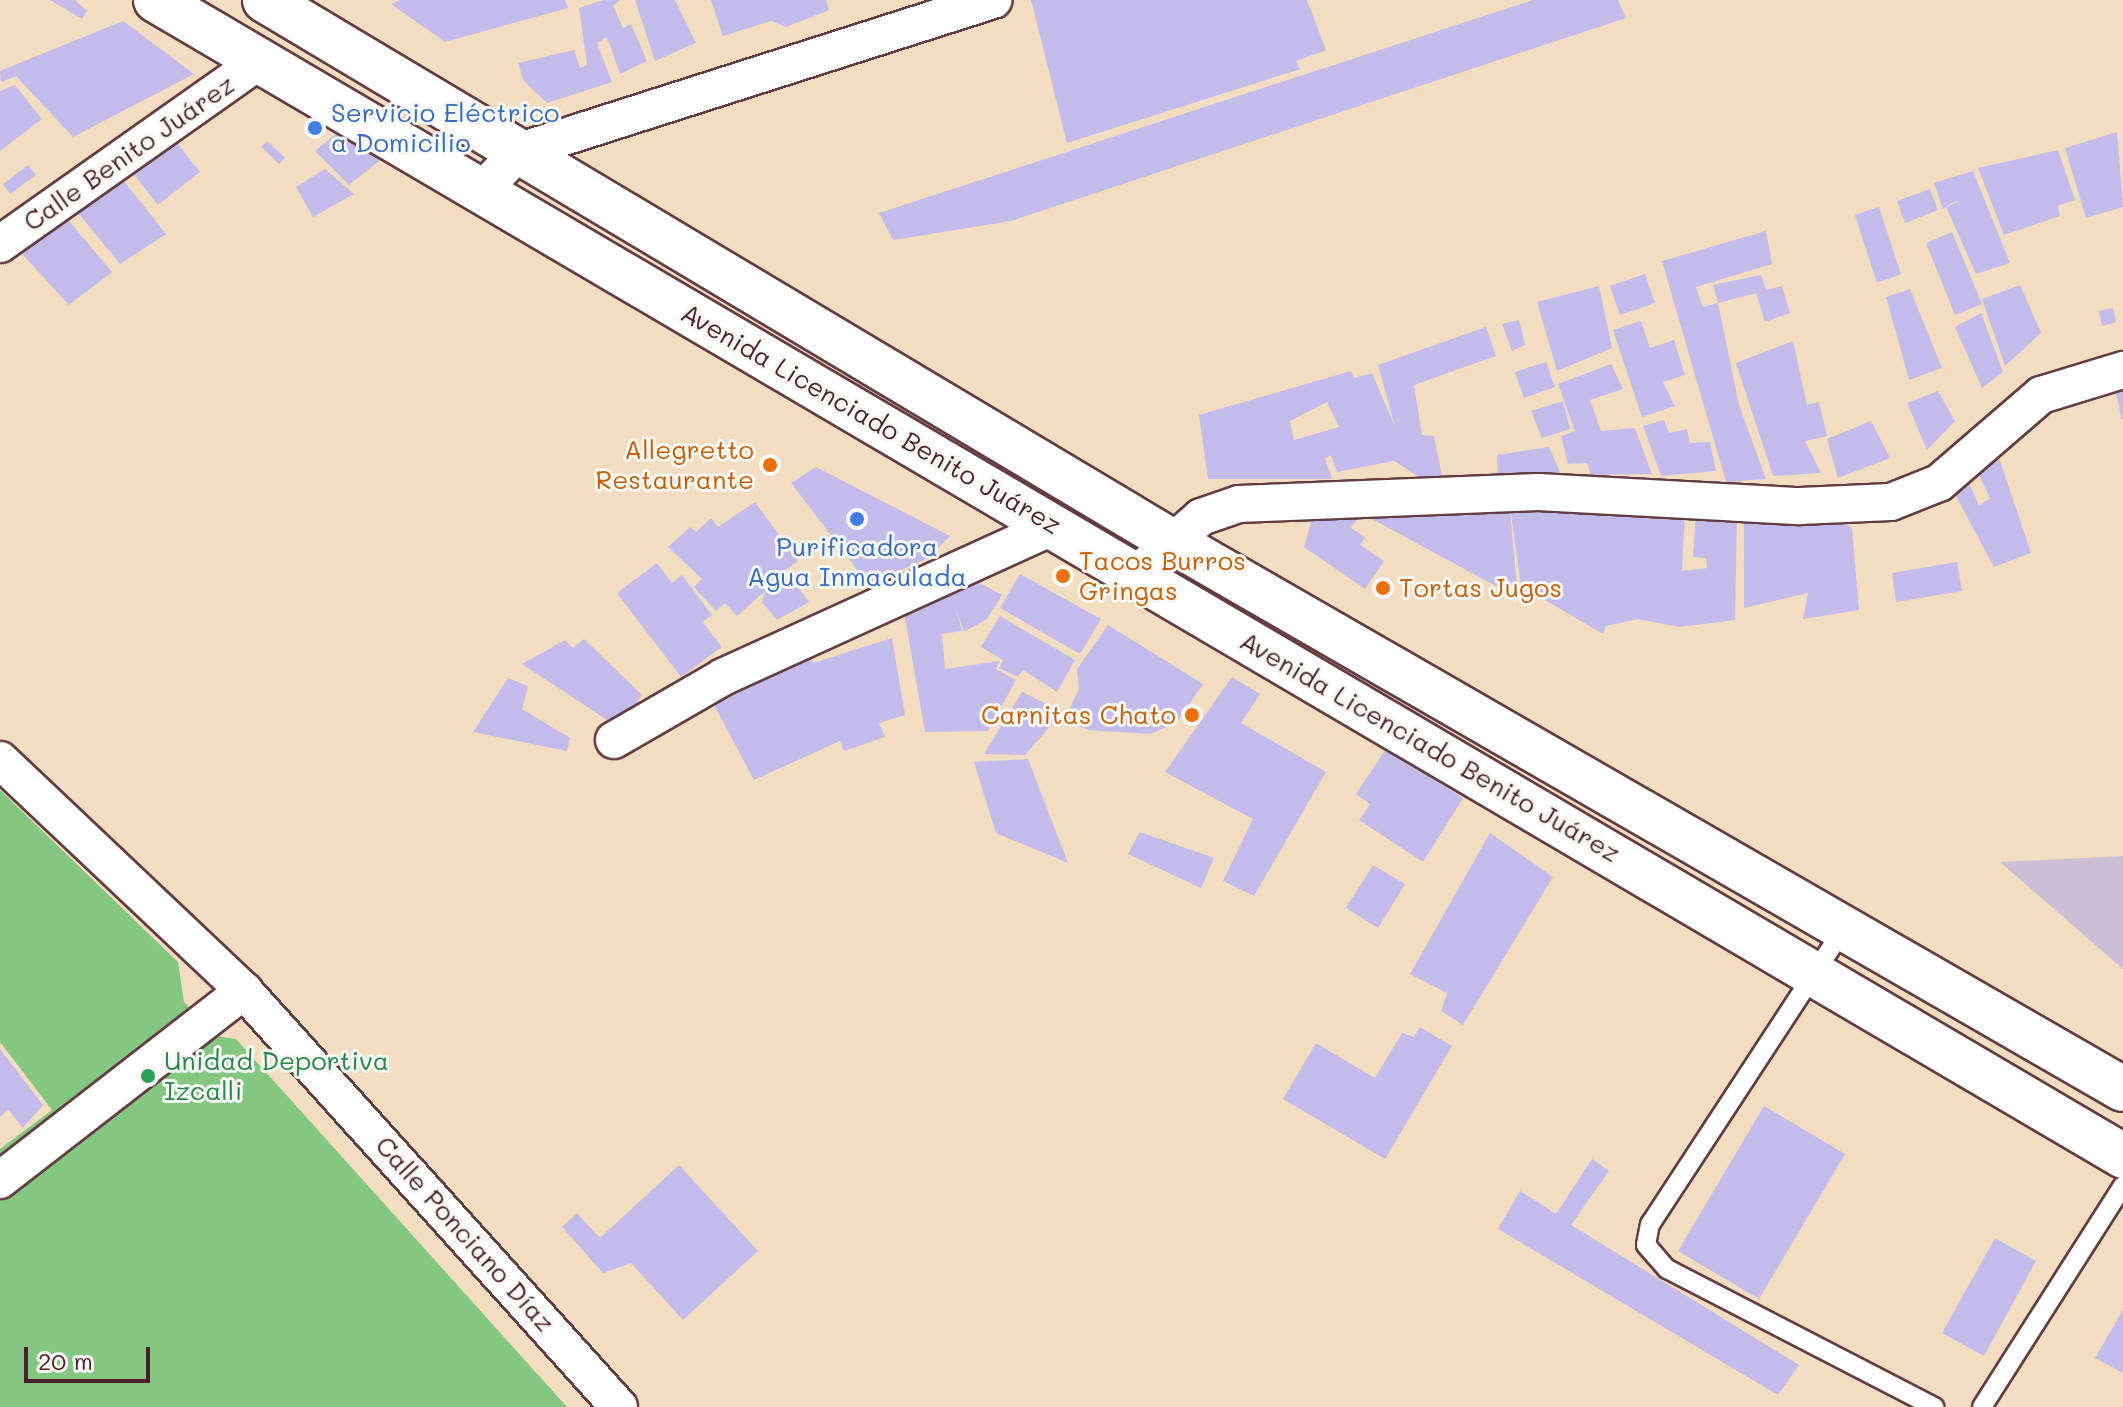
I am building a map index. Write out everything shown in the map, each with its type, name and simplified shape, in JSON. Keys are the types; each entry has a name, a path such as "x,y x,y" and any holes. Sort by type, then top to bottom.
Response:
{"main road":[{"name":"Avenida Licenciado Benito Juárez","path":"156,0 2123,1156"},
{"name":"Avenida Licenciado Benito Juárez","path":"265,0 1171,541 1846,926 2123,1089"}],"street":[{"path":"481,191 520,151 994,0"},
{"name":"Calle Benito Juárez","path":"0,244 259,61"},
{"path":"1135,575 1171,541 1216,508 1239,504 1538,492 1800,506 1891,502 1939,483 2041,395 2123,370"},
{"path":"614,740 723,677 1054,526"},
{"name":"Calle Ponciano Díaz","path":"0,760 244,991 619,1407"},
{"path":"0,1180 244,991"}],"lane":[{"path":"1846,926 1650,1224 1646,1245 1667,1269 1934,1407"},
{"path":"1982,1407 2123,1186"}],"shaded area":[{"path":"2123,856 2123,969 2000,862"}],"green space":[{"name":"Unidad Deportiva Izcalli","path":"0,790 178,962 184,1002 216,1036 236,1039 567,1407 0,1407 0,1149 52,1110 0,1042"}],"building":[{"path":"50,0 75,0 87,11 82,19"},
{"path":"400,0 565,0 568,8 445,42 391,4"},
{"path":"603,0 620,0 613,6 623,28 631,24 647,61 620,74 607,37 597,43 612,82 547,103 523,80 518,63 574,50 580,68 587,65 579,8"},
{"path":"635,0 675,0 696,43 655,61"},
{"path":"711,0 826,0 829,10 786,27 771,21 723,36"},
{"path":"1031,0 1307,0 1326,50 1296,61 1300,69 1067,143"},
{"path":"1533,0 1618,0 1626,18 1011,221 893,240 879,213"},
{"path":"123,21 194,74 73,137 16,76 1,82 0,71"},
{"path":"15,85 42,119 0,151 0,91"},
{"path":"343,128 383,158 349,185 315,151"},
{"path":"2117,132 2123,207 2086,218 2065,148"},
{"path":"169,133 200,172 158,205 127,166"},
{"path":"267,141 285,158 279,164 261,147"},
{"path":"2058,150 2075,200 2058,206 2060,216 2004,235 1978,168"},
{"path":"28,165 36,175 10,194 3,184"},
{"path":"325,169 354,194 313,217 296,187"},
{"path":"116,171 166,234 120,264 70,203"},
{"path":"1973,171 2010,263 1976,274 1946,207 1943,209 1934,183"},
{"path":"1930,189 1938,210 1905,223 1897,201"},
{"path":"1879,207 1901,274 1877,283 1855,215"},
{"path":"59,209 112,272 69,305 12,243"},
{"path":"1766,231 1772,264 1696,287 1703,307 1718,303 1739,405 1766,479 1726,482 1662,261"},
{"path":"1952,232 1982,304 1955,315 1926,243"},
{"path":"1645,274 1655,303 1620,315 1610,286"},
{"path":"1761,275 1766,290 1782,286 1790,313 1765,322 1756,293 1718,303 1713,285"},
{"path":"2020,285 2041,333 2005,366 1982,299"},
{"path":"1599,286 1612,348 1557,371 1537,302"},
{"path":"1910,289 1942,368 1909,380 1886,297"},
{"path":"2113,308 2116,322 2102,326 2099,311"},
{"path":"1981,313 2003,372 1982,388 1955,327"},
{"path":"1519,320 1525,345 1512,351 1502,324"},
{"path":"1641,321 1650,348 1674,340 1685,375 1663,382 1675,406 1642,417 1613,330"},
{"path":"1486,327 1496,356 1414,385 1422,435 1434,436 1442,476 1419,477 1394,461 1337,472 1331,455 1325,459 1332,479 1208,479 1199,415 1351,371 1354,378 1372,373 1395,427 1378,365","holes":["1327,402 1339,427 1294,440 1290,421"]},
{"path":"1793,341 1807,405 1819,402 1827,436 1805,441 1821,473 1773,476 1736,363"},
{"path":"1546,362 1555,387 1524,398 1515,372"},
{"path":"1611,364 1623,389 1590,400 1601,431 1635,428 1652,474 1591,475 1587,463 1568,464 1561,436 1575,431 1558,384"},
{"path":"2123,376 2123,419 2122,420 2113,379"},
{"path":"1938,391 1955,421 1927,450 1907,403"},
{"path":"1563,401 1570,429 1542,438 1531,411"},
{"path":"1664,420 1669,433 1687,429 1690,443 1710,442 1716,471 1661,476 1643,426"},
{"path":"1871,421 1890,458 1838,478 1827,439"},
{"path":"1549,447 1562,477 1498,476 1497,455"},
{"path":"1997,452 2031,553 1994,567 1951,487 1967,478 1979,506 1990,498 1976,469"},
{"path":"816,467 950,536 928,558 869,585 791,483"},
{"path":"1509,499 1518,598 1370,518 1372,506"},
{"path":"1509,499 1685,511 1682,571 1707,568 1706,558 1693,557 1696,513 1737,517 1735,620 1679,627 1638,619 1606,626 1603,634 1521,586"},
{"path":"755,502 798,561 768,583 789,575 809,602 777,620 762,602 765,591 737,616 725,603 716,611 694,587 702,579 668,547 690,527 696,532 711,518 718,527"},
{"path":"1316,504 1367,506 1351,528 1365,537 1360,545 1384,561 1365,589 1304,547"},
{"path":"1744,507 1835,514 1852,528 1859,610 1803,619 1808,593 1744,608"},
{"path":"1957,562 1962,591 1896,602 1892,573"},
{"path":"657,563 672,583 682,575 712,615 703,622 722,647 681,677 617,593"},
{"path":"1020,574 1101,619 1080,654 1000,608"},
{"path":"974,580 1002,595 987,619 964,632 956,609 962,631 942,634 945,669 1000,661 996,669 1016,680 988,731 925,732 903,607"},
{"path":"1000,616 1075,660 1057,692 1023,670 1018,677 999,668 1003,660 981,647"},
{"path":"1108,625 1203,684 1177,722 1151,734 1088,730 1064,720 1079,689 1077,669"},
{"path":"892,638 905,715 879,723 885,737 844,751 840,741 754,780 714,705 809,655 813,663"},
{"path":"584,639 642,695 625,718 607,720 522,664 565,640 573,648"},
{"path":"1232,677 1260,694 1241,723 1326,772 1254,896 1223,881 1253,819 1165,772"},
{"path":"508,678 528,686 522,709 570,738 567,751 473,732"},
{"path":"1022,692 1051,706 1053,723 1025,755 984,754"},
{"path":"1386,749 1463,798 1423,862 1359,820 1370,804 1356,794"},
{"path":"1028,759 1068,863 996,833 974,762"},
{"path":"1140,832 1214,858 1201,888 1128,854"},
{"path":"1490,833 1553,877 1463,1025 1441,1011 1447,993 1410,974"},
{"path":"1373,865 1405,884 1378,928 1346,908"},
{"path":"1420,1027 1452,1046 1385,1159 1283,1099 1316,1043 1375,1078 1402,1033 1414,1037"},
{"path":"0,1049 43,1105 23,1128 8,1109 0,1118"},
{"path":"1764,1106 1845,1154 1759,1299 1678,1251"},
{"path":"1592,1159 1609,1171 1571,1225 1799,1365 1778,1395 1498,1229 1520,1191 1556,1214"},
{"path":"679,1165 758,1251 683,1320 631,1263 603,1273 562,1227 577,1213 600,1238"},
{"path":"1995,1238 2036,1261 1984,1356 1942,1333"},
{"path":"2123,1310 2123,1373 2095,1358"}],"place":[{"name":"Servicio Eléctrico a Domicilio","path":"315,128"},
{"name":"Allegretto Restaurante","path":"770,465"},
{"name":"Purificadora Agua Inmaculada","path":"857,519"},
{"name":"Tacos Burros Gringas","path":"1063,576"},
{"name":"Tortas Jugos","path":"1383,588"},
{"name":"Carnitas Chato","path":"1192,715"},
{"name":"Unidad Deportiva Izcalli","path":"148,1076"}]}
